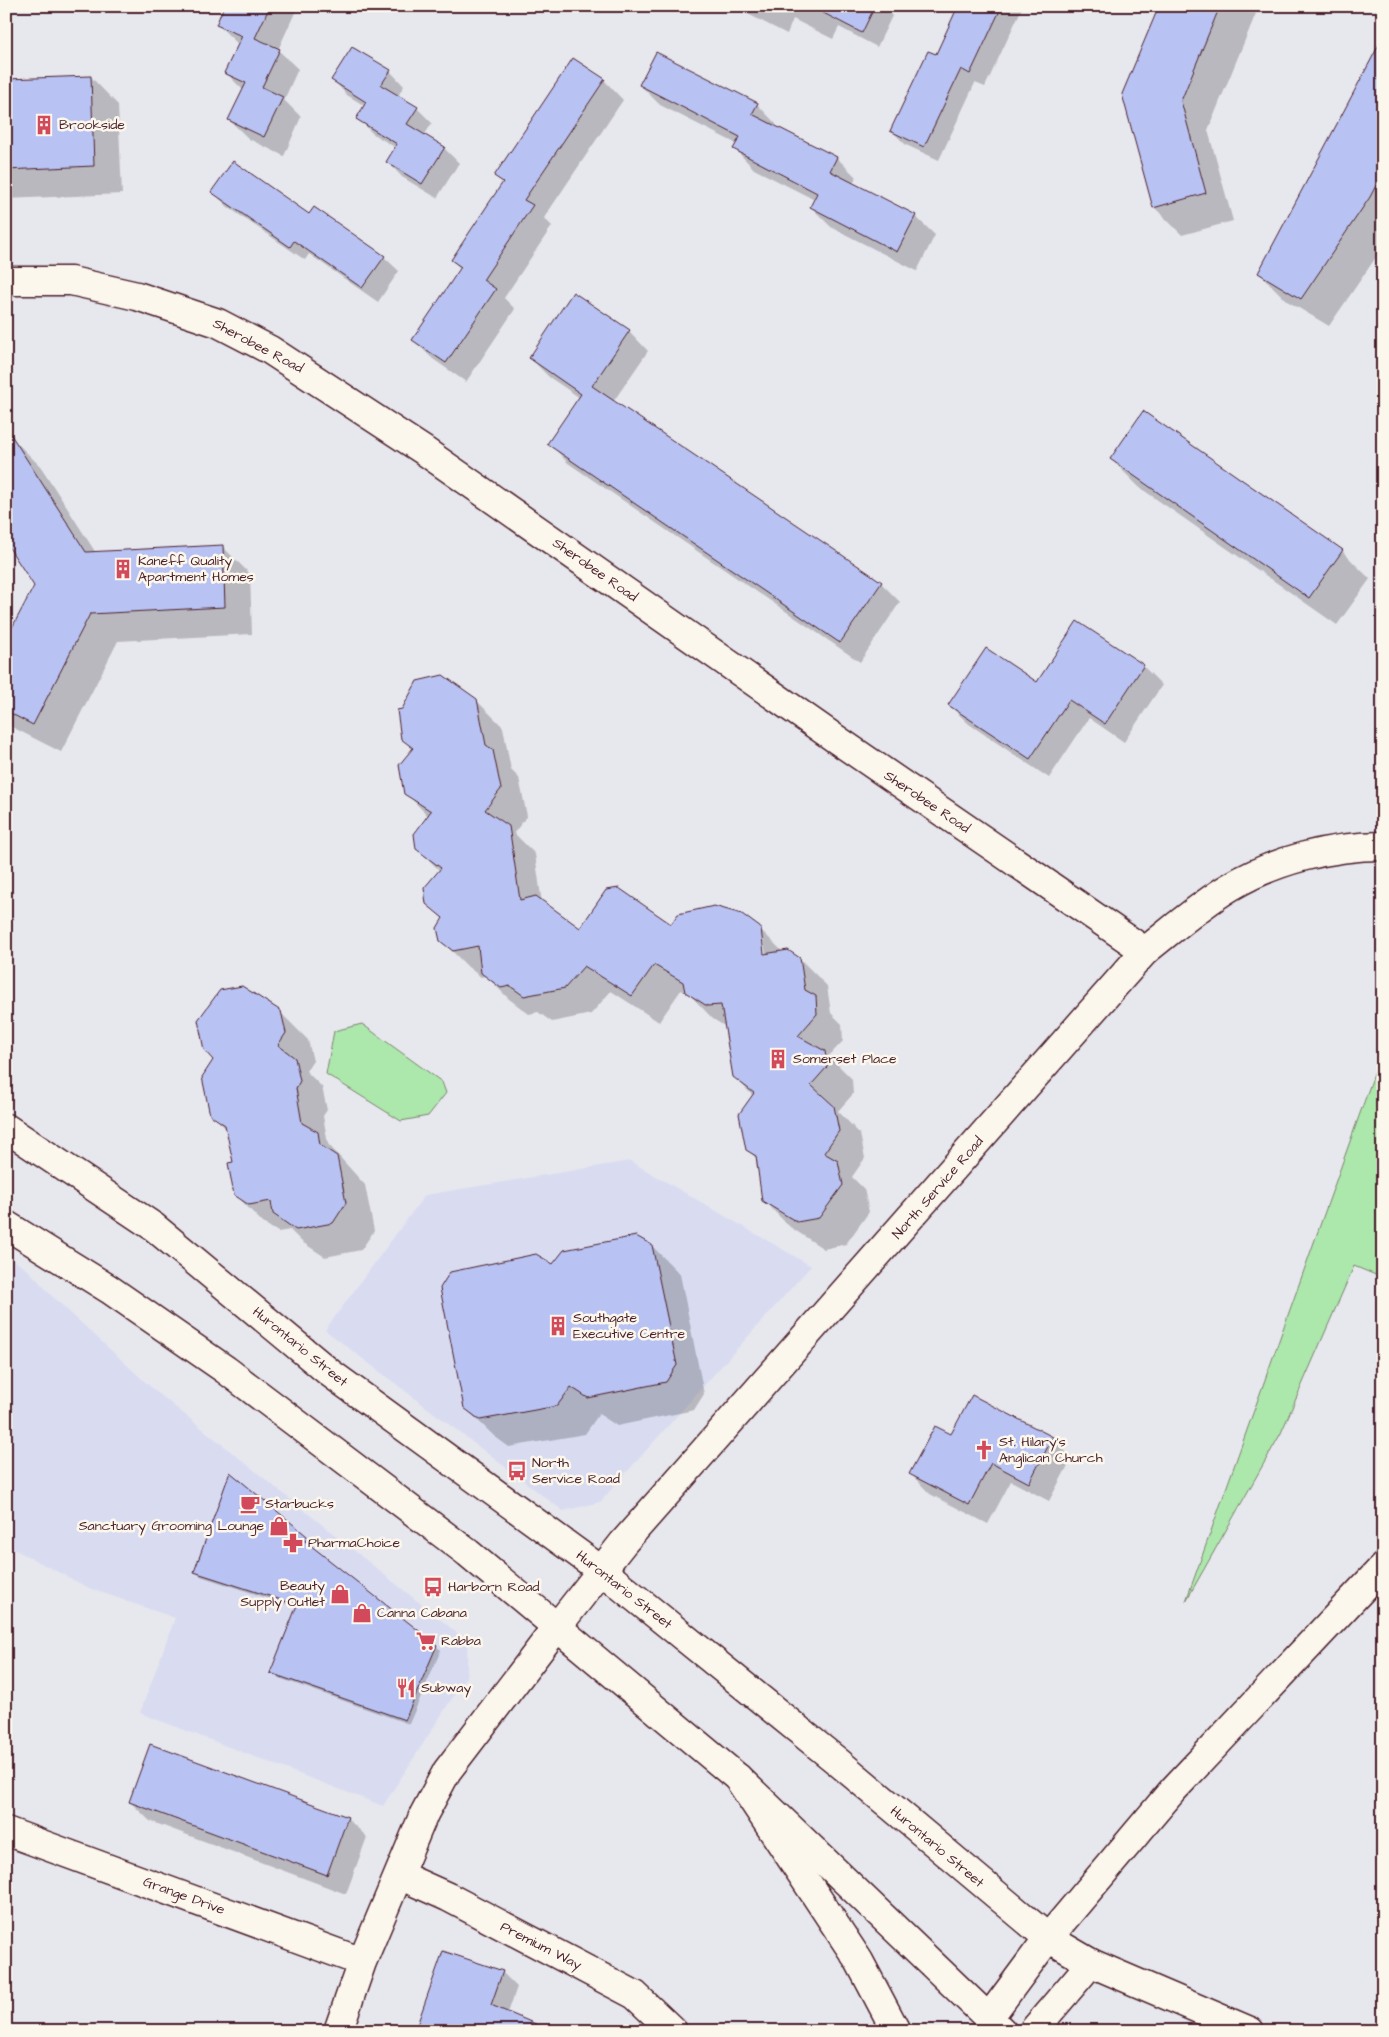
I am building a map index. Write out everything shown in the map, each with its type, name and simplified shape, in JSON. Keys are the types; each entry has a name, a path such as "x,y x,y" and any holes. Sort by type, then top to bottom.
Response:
{"main road":[{"name":"Sherobee Road","path":"6,281 71,281 136,296 218,323 270,350 423,450 828,734 1145,951"},
{"name":"North Service Road","path":"557,1627 601,1570 1145,951 1231,886 1294,858 1353,846 1383,846"},
{"name":"Hurontario Street","path":"6,1128 154,1227 330,1372 601,1570 837,1762 1048,1938 1091,1963 1250,2031"},
{"path":"6,1225 109,1289 226,1370 468,1553 738,1778 995,2025 1048,1938 1173,1790 1383,1567"},
{"path":"338,2031 362,1962 424,1814 447,1772 557,1627"},
{"path":"738,1778 859,1962 896,2031"},
{"name":"Grange Drive","path":"6,1831 362,1962"},
{"name":"Premium Way","path":"399,1875 448,1897 635,1995 673,2031"},
{"path":"1033,2031 1091,1963"}],"shaded area":[{"path":"630,1161 811,1266 600,1502 563,1511 325,1330 425,1195"},
{"path":"6,1255 29,1271 52,1296 154,1390 467,1641 467,1675 383,1806 140,1713 175,1618 89,1588 6,1545"}],"green space":[{"path":"362,1024 442,1082 446,1093 428,1116 401,1121 326,1074 334,1031"},
{"path":"1383,1049 1383,1278 1354,1266 1281,1433 1186,1601"}],"building":[{"path":"224,6 270,6 255,38 280,49 262,87 283,97 264,137 228,120 246,83 224,73 242,36 216,25"},
{"path":"810,6 875,6 862,33"},
{"path":"958,6 1002,6 970,74 961,69 924,147 890,131 928,51 936,54"},
{"path":"1159,6 1220,6 1181,101 1206,193 1153,208 1122,94"},
{"path":"1383,37 1383,172 1370,197 1301,299 1258,273"},
{"path":"352,47 391,70 381,85 418,107 407,124 445,147 422,184 386,162 397,144 356,119 366,102 331,80"},
{"path":"656,52 758,103 752,114 837,157 830,171 916,215 897,252 810,207 817,193 733,149 740,137 639,85"},
{"path":"573,58 605,79 524,200 533,205 483,280 496,289 446,363 412,340 461,267 451,260 503,182 494,176"},
{"name":"Brookside","path":"91,76 94,166 6,170 6,79"},
{"path":"233,161 309,214 314,207 385,256 362,288 294,241 290,247 211,192"},
{"path":"573,292 630,330 592,386 882,582 840,643 547,444 581,394 529,358"},
{"path":"1143,411 1343,550 1309,598 1110,459"},
{"name":"Kaneff Quality Apartment Homes","path":"6,427 86,552 223,545 225,607 90,614 33,725 6,711 6,639 34,586 6,543"},
{"path":"1077,621 1144,665 1105,724 1069,700 1030,759 948,705 986,648 1037,682"},
{"path":"443,675 477,699 486,745 493,750 501,789 485,810 509,826 520,900 536,896 580,928 606,890 619,888 671,924 678,914 714,906 742,914 761,928 764,954 788,950 800,958 805,990 816,996 817,1014 798,1036 825,1051 827,1067 811,1085 834,1106 839,1131 824,1153 838,1161 843,1185 819,1218 797,1222 762,1201 756,1156 746,1150 739,1114 754,1093 733,1077 721,1005 707,1006 685,992 683,982 654,965 632,996 584,966 565,988 524,996 510,986 501,988 481,973 478,946 453,951 440,941 437,928 443,918 426,904 424,888 441,868 416,849 414,834 431,811 404,794 399,765 413,748 401,739 397,710 402,709 417,681"},
{"path":"242,986 281,1011 286,1033 278,1045 295,1058 300,1081 296,1088 302,1123 318,1132 320,1145 337,1156 346,1203 333,1223 296,1230 273,1214 271,1201 249,1205 234,1195 228,1163 233,1162 225,1125 210,1115 202,1077 213,1060 204,1050 198,1020 220,990"},
{"name":"Southgate Executive Centre","path":"636,1236 652,1245 677,1365 666,1382 588,1398 571,1387 557,1406 480,1420 464,1408 440,1288 450,1272 536,1254 553,1264 564,1250"},
{"name":"St. Hilary's Anglican Church","path":"972,1395 1053,1437 1029,1483 991,1463 969,1505 909,1474 935,1426 951,1434"},
{"path":"230,1472 307,1536 305,1541 437,1645 405,1720 270,1673 297,1605 194,1572"},
{"path":"150,1744 348,1817 327,1875 129,1802"},
{"path":"443,1951 503,1971 491,2005 552,2031 415,2031"}],"place":[{"name":"Brookside","path":"44,125"},
{"name":"Kaneff Quality Apartment Homes","path":"123,569"},
{"name":"Somerset Place","path":"778,1059"},
{"name":"Southgate Executive Centre","path":"558,1326"},
{"name":"St. Hilary's Anglican Church","path":"984,1450"},
{"name":"North Service Road","path":"517,1471"},
{"name":"Starbucks","path":"250,1504"},
{"name":"Sanctuary Grooming Lounge","path":"279,1526"},
{"name":"PharmaChoice","path":"293,1543"},
{"name":"Harborn Road","path":"433,1587"},
{"name":"Beauty Supply Outlet","path":"340,1594"},
{"name":"Canna Cabana","path":"362,1613"},
{"name":"Rabba","path":"426,1641"},
{"name":"Subway","path":"406,1688"}]}
